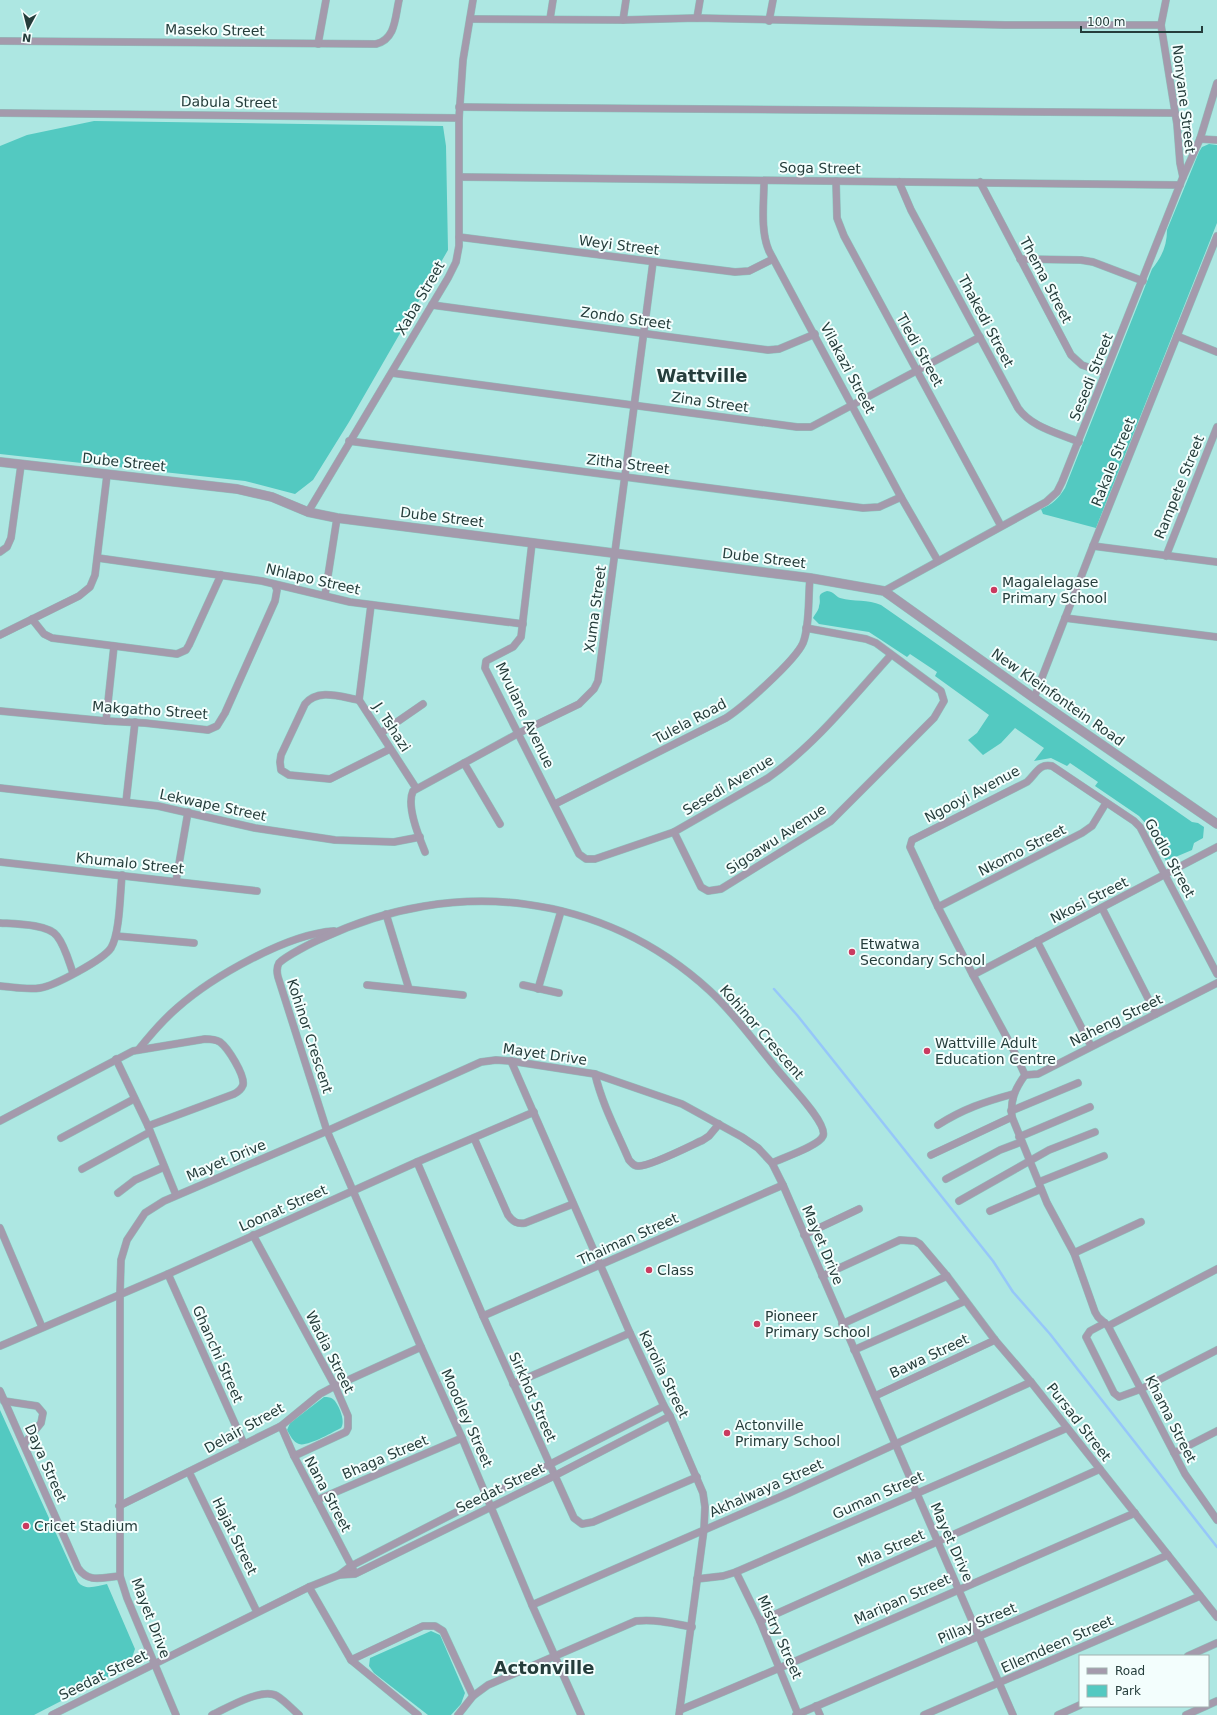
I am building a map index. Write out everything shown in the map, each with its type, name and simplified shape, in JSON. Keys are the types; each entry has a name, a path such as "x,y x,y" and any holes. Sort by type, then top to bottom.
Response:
{"street":[{"path":"318,44 326,0"},
{"name":"Maseko Street","path":"0,41 376,44 384,41 393,30 398,0"},
{"name":"Xaba Street","path":"308,512 392,373 456,262 459,237 459,107 463,60 474,0"},
{"path":"550,19 553,0"},
{"path":"623,20 626,0"},
{"path":"697,18 700,0"},
{"path":"769,21 773,0"},
{"name":"Nonyane Street","path":"1166,0 1161,25 1175,113 1179,159 1183,177"},
{"path":"470,19 623,20 697,18 769,21 1005,25 1161,25"},
{"name":"Sesedi Street","path":"884,591 1052,497 1060,487 1183,177 1200,139 1217,83"},
{"path":"459,107 1175,113"},
{"name":"Dabula Street","path":"0,113 459,118"},
{"path":"1200,139 1217,140"},
{"name":"Soga Street","path":"460,177 1180,185"},
{"name":"Vilakazi Street","path":"764,181 766,243 901,497 938,560"},
{"name":"Tledi Street","path":"836,181 837,218 844,236 1001,526"},
{"name":"Thakedi Street","path":"899,182 911,210 1022,414 1034,423 1079,442"},
{"name":"Thema Street","path":"980,182 1071,355 1082,365 1105,373"},
{"name":"Rakale Street","path":"1034,698 1217,236"},
{"name":"Weyi Street","path":"459,237 744,273 774,260"},
{"path":"1020,259 1066,259 1087,261 1143,281"},
{"name":"Xuma Street","path":"416,788 519,733 579,704 594,689 598,681 626,477 652,262"},
{"name":"Zondo Street","path":"432,305 774,350 785,347 815,334"},
{"path":"1177,336 1217,352"},
{"name":"Zina Street","path":"392,373 807,428 815,426 980,337"},
{"name":"Rampete Street","path":"1166,556 1217,427"},
{"name":"Zitha Street","path":"350,441 864,508 879,506 901,497"},
{"name":"Dube Street","path":"0,462 249,491 272,497 308,512 337,518 810,578 884,591"},
{"path":"0,552 6,547 11,538 21,465"},
{"path":"0,635 87,591 93,582 98,558 107,475"},
{"path":"325,595 337,518"},
{"name":"Mvulane Avenue","path":"532,543 523,633 519,641 513,646 490,658 485,664 487,673 519,733 579,854 590,860 609,855"},
{"path":"1093,546 1217,562"},
{"name":"Nhlapo Street","path":"98,558 262,581 350,602 523,624"},
{"path":"32,619 47,636 168,654 182,652 189,645 221,575"},
{"name":"Tulela Road","path":"555,804 726,718 737,711 787,663 799,650 803,643 806,628 810,578"},
{"name":"Makgatho Street","path":"0,711 106,721 135,722 208,730 216,726 225,713 275,601 277,590 275,585"},
{"name":"New Kleinfontein Road","path":"884,591 1034,698 1217,824"},
{"name":"J. Tshazi","path":"371,605 359,700 416,788"},
{"path":"1065,618 1217,637"},
{"path":"806,628 866,638 876,643 891,655"},
{"path":"106,721 114,646"},
{"name":"Sigoawu Avenue","path":"674,832 701,887 708,891 721,889 831,821 934,718 943,704 944,694 936,686 891,655"},
{"name":"Sesedi Avenue","path":"609,855 674,832 783,768 834,718 891,655"},
{"path":"359,700 325,695 315,695 309,698 304,704 282,755 280,762 281,770 289,775 330,778 390,749"},
{"path":"381,733 423,704"},
{"path":"126,802 135,722"},
{"path":"464,763 500,824"},
{"name":"Ngooyi Avenue","path":"938,907 912,852 910,843 916,838 1027,782 1040,767 1048,765 1052,766"},
{"name":"Godlo Street","path":"1052,766 1134,821 1140,827 1217,974"},
{"name":"Lekwape Street","path":"0,788 126,802 188,812 255,828 335,840 394,842 420,837"},
{"path":"416,788 412,794 411,803 425,852"},
{"name":"Nkomo Street","path":"938,907 1089,829 1106,803"},
{"path":"176,881 188,812"},
{"name":"Nkosi Street","path":"973,975 1217,847"},
{"name":"Khumalo Street","path":"0,862 257,891"},
{"path":"0,986 32,989 41,988 55,983 99,959 107,952 116,936 122,875"},
{"name":"Kohinor Crescent","path":"327,1131 276,970 280,963 318,940 339,930 386,914 437,903 482,901 508,902 562,911 602,924 636,939 678,965 710,992 744,1028 811,1109 823,1131 823,1137 817,1142 772,1162"},
{"path":"938,907 1013,1049 1025,1076 1013,1094 1011,1114"},
{"path":"1102,908 1156,1014"},
{"path":"538,989 562,911"},
{"path":"386,914 409,989"},
{"path":"0,923 38,927 52,931 60,940 73,973"},
{"path":"139,1049 155,1029 177,1008 200,990 245,962 306,936 320,932 339,930"},
{"path":"116,936 194,943"},
{"path":"1037,941 1091,1046"},
{"name":"Naheng Street","path":"1025,1076 1038,1074 1217,983"},
{"path":"522,985 559,993"},
{"path":"367,986 463,995"},
{"path":"0,1121 116,1059 139,1049 205,1039 214,1040 226,1048 239,1069 243,1081 240,1090 234,1094 149,1129 82,1169"},
{"path":"116,1059 149,1129 176,1196"},
{"name":"Mayet Drive","path":"176,1715 127,1598 120,1576 120,1294 121,1260 127,1240 141,1219 150,1209 176,1196 327,1131 481,1062 496,1060 595,1074 682,1104 753,1143 772,1162 1014,1715"},
{"name":"Karolia Street","path":"511,1061 630,1333 670,1416 697,1477 704,1500 704,1529 680,1712"},
{"path":"595,1074 605,1107 629,1160 635,1166 647,1164 703,1140 709,1136 719,1124"},
{"path":"931,1155 1011,1114 1078,1083"},
{"path":"938,1124 966,1108 1013,1094"},
{"path":"61,1138 134,1099"},
{"path":"946,1179 1020,1139 1090,1107"},
{"name":"Loonat Street","path":"42,1327 168,1274 417,1162 534,1112"},
{"name":"Khama Street","path":"1011,1114 1040,1185 1074,1254 1095,1312 1106,1324 1195,1490 1214,1512 1217,1520"},
{"name":"Moodley Street","path":"327,1131 352,1191 492,1506 532,1605 556,1655 581,1715"},
{"path":"959,1201 1031,1162 1034,1158 1095,1132"},
{"path":"474,1138 508,1215 513,1221 525,1223 573,1204"},
{"path":"990,1211 1040,1185 1104,1156"},
{"name":"Sirkhot Street","path":"417,1162 482,1316 554,1476 577,1522 587,1524 697,1477"},
{"path":"118,1193 135,1180 164,1167"},
{"name":"Thaiman Street","path":"482,1316 601,1266 783,1185"},
{"path":"804,1235 859,1209"},
{"path":"1074,1254 1141,1222"},
{"path":"0,1228 42,1327 0,1346"},
{"name":"Wadia Street","path":"254,1235 335,1386 348,1416 348,1428 346,1432 294,1456"},
{"name":"Pursad Street","path":"822,1276 900,1240 915,1241 920,1244 1217,1617"},
{"path":"1217,1269 1090,1331 1086,1337 1114,1393 1121,1397 1141,1389 1217,1350"},
{"name":"Ghanchi Street","path":"168,1274 244,1444"},
{"path":"842,1324 947,1276"},
{"path":"854,1350 965,1301"},
{"path":"513,1384 630,1333"},
{"name":"Bawa Street","path":"874,1396 995,1340"},
{"name":"Delair Street","path":"119,1506 281,1426 320,1394 335,1386 421,1347"},
{"name":"Akhalwaya Street","path":"532,1605 895,1445 1031,1382"},
{"name":"Daya Street","path":"0,1391 78,1568 83,1575 91,1579 120,1576"},
{"path":"4,1401 37,1406 43,1413 42,1423 24,1444"},
{"name":"Seedat Street","path":"339,1576 351,1566 664,1406"},
{"name":"Seedat Street","path":"52,1715 309,1587 339,1576 355,1574 554,1476 670,1416"},
{"name":"Nana Street","path":"281,1426 294,1456 355,1574"},
{"name":"Guman Street","path":"698,1579 722,1576 736,1572 916,1492 1067,1428"},
{"path":"1174,1453 1217,1431"},
{"name":"Bhaga Street","path":"317,1500 462,1438"},
{"name":"Mia Street","path":"760,1621 1100,1469"},
{"name":"Hajat Street","path":"189,1472 257,1612"},
{"name":"Maripan Street","path":"680,1712 958,1589 1135,1513"},
{"name":"Pillay Street","path":"797,1715 979,1635 1168,1555"},
{"name":"Mistry Street","path":"736,1572 760,1621 780,1668 797,1715"},
{"path":"309,1587 351,1660 418,1715"},
{"name":"Ellemdeen Street","path":"924,1715 1000,1684 1200,1596"},
{"path":"458,1715 473,1696 488,1685 636,1621 665,1621 692,1627"},
{"path":"351,1660 423,1626 435,1626 443,1631 473,1696"},
{"path":"1190,1655 1217,1643"},
{"path":"212,1715 265,1693 277,1696 299,1715"},
{"path":"816,1706 820,1715"},
{"path":"1058,1715 1079,1706"},
{"path":"1186,1715 1205,1707"}],"green space":[{"path":"94,121 443,126 446,146 448,250 349,422 313,480 295,494 245,481 0,454 0,146 27,135"},
{"path":"1209,144 1217,145 1217,223 1096,528 1043,514 1041,509 1055,501 1065,488 1152,269 1159,260 1163,251 1167,230 1199,152 1202,147"},
{"path":"827,591 832,592 840,598 871,602 881,605 1192,822 1198,823 1204,827 1203,838 1194,843 1192,850 1166,861 1147,825 1139,816 1095,786 1098,782 1070,763 1067,766 1051,758 1034,761 1044,748 1015,728 1001,743 983,755 968,740 977,733 989,715 935,676 937,672 910,654 907,657 869,632 819,624 813,618 819,608 820,595"},
{"path":"324,1397 332,1398 338,1406 343,1422 341,1428 320,1439 308,1443 299,1444 295,1442 287,1430 290,1423"},
{"name":"Cricet Stadium","path":"0,1410 78,1582 81,1585 88,1587 107,1584 135,1649 129,1666 34,1715 0,1715"},
{"path":"431,1631 440,1635 465,1693 461,1704 451,1715 428,1715 374,1673 369,1666 370,1658"}],"waterway":[{"path":"774,989 797,1015 993,1261 1013,1292 1050,1334 1217,1547"}],"place":[{"name":"Magalelagase Primary School","path":"994,590"},
{"name":"Etwatwa Secondary School","path":"852,952"},
{"name":"Wattville Adult Education Centre","path":"927,1051"},
{"name":"Class","path":"649,1270"},
{"name":"Pioneer Primary School","path":"757,1324"},
{"name":"Actonville Primary School","path":"727,1433"},
{"name":"Cricet Stadium","path":"26,1526"}],"district":[{"name":"Wattville","path":"702,375"},
{"name":"Actonville","path":"544,1667"}]}
